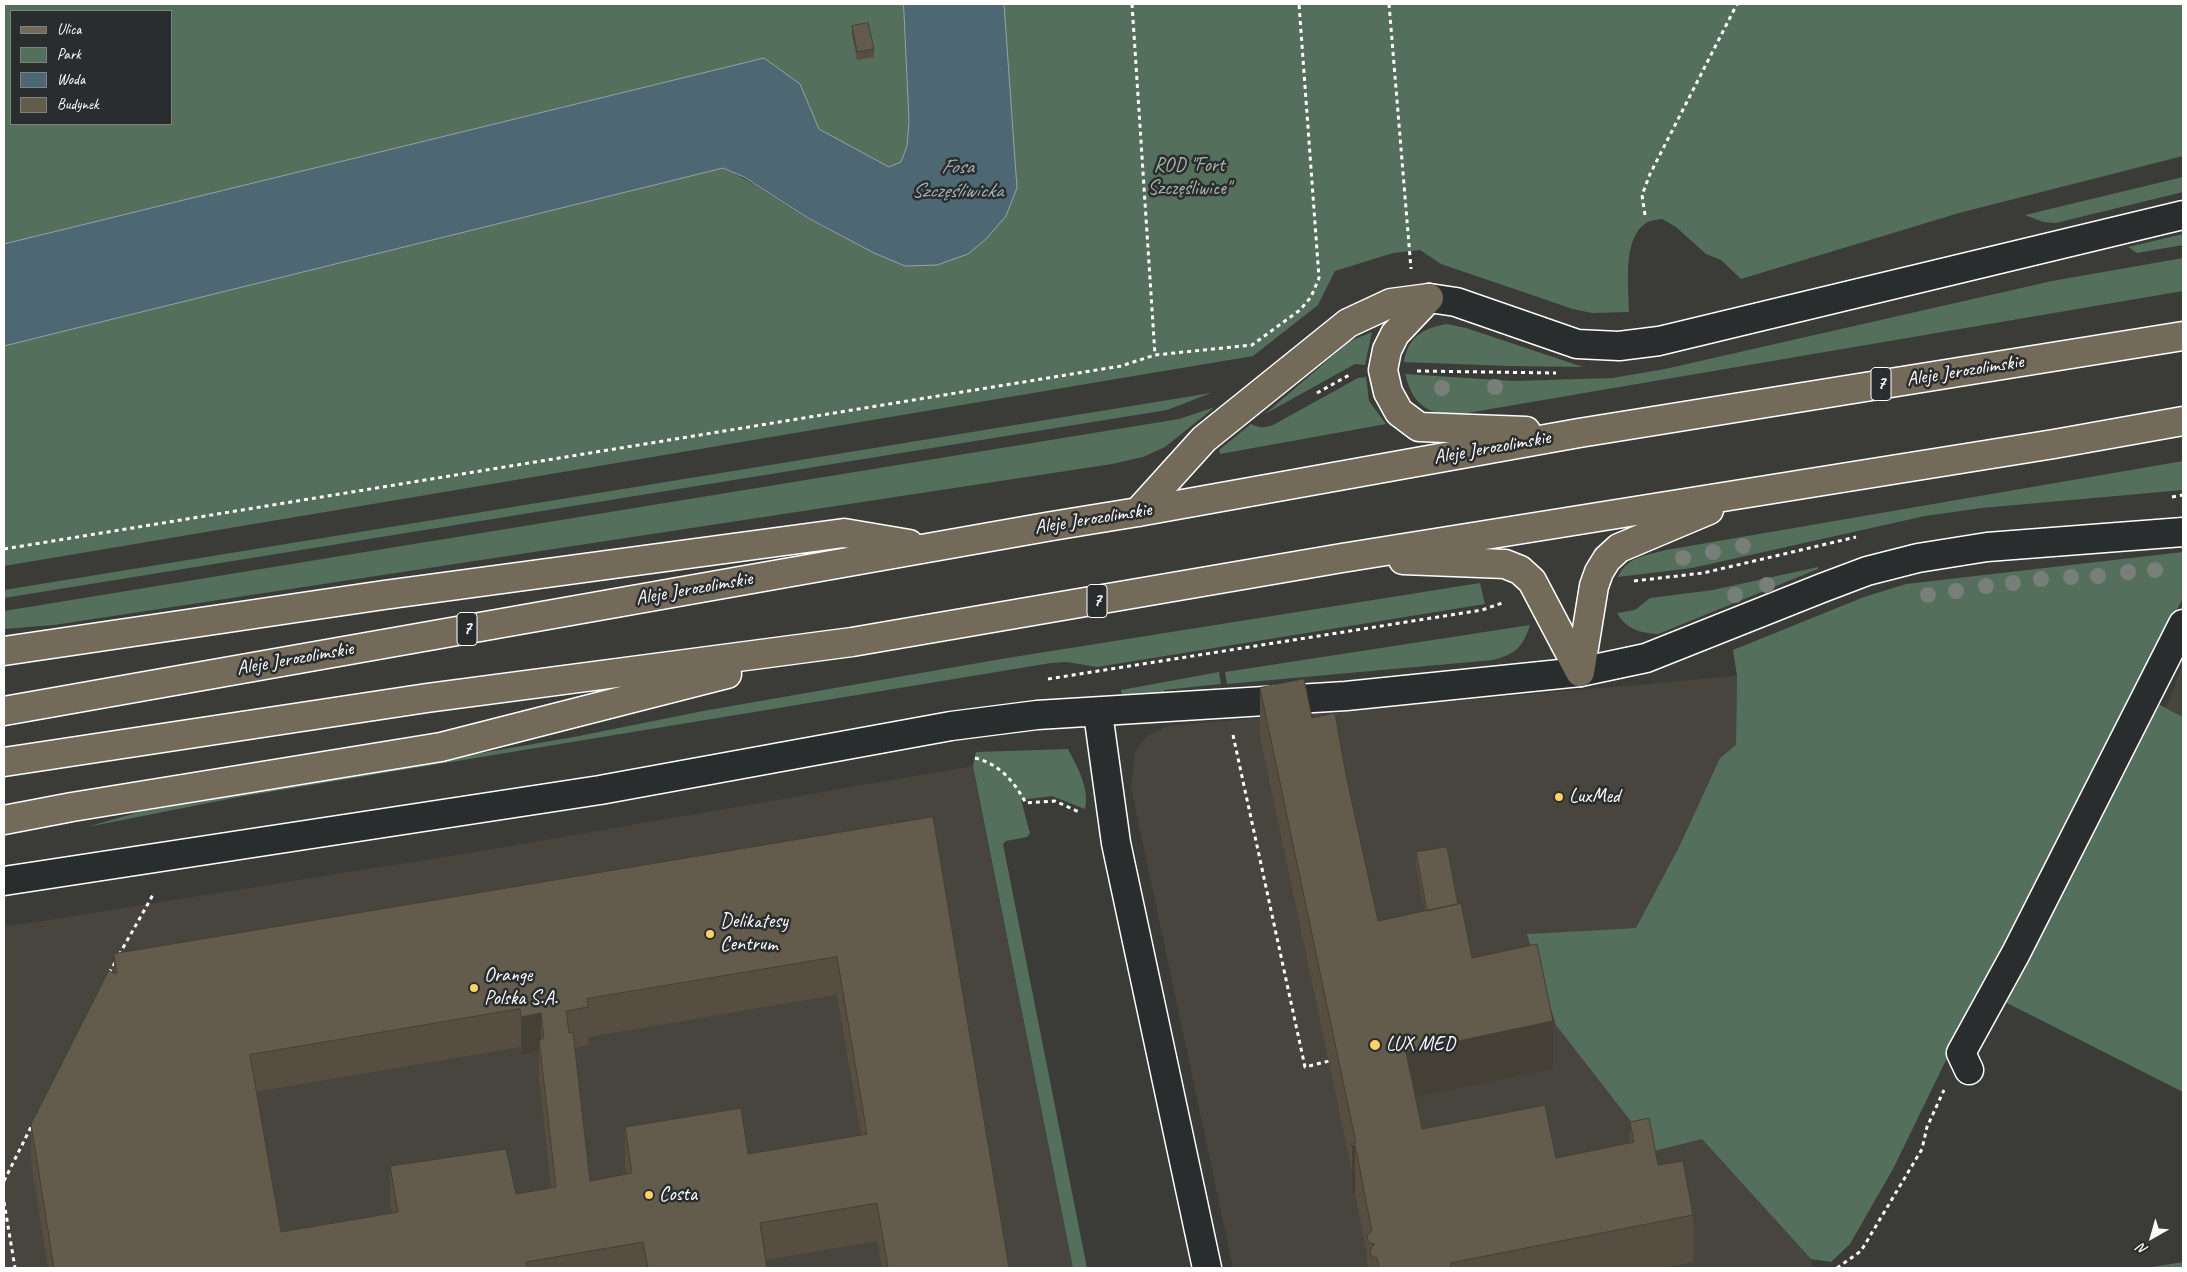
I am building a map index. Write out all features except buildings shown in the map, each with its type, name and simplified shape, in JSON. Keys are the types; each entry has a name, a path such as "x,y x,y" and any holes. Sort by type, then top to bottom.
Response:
{"main road":[{"path":"1429,298 1395,334 1387,350 1383,370 1388,392 1399,412 1419,427 1580,432"},
{"path":"1138,512 1204,439 1348,322 1391,303 1429,298"},
{"name":"Aleje Jerozolimskie","path":"4,711 1138,512 1580,432 2183,336"},
{"name":"7","path":"4,762 427,698 852,642 1342,558 1747,494 2183,421"},
{"path":"1580,672 1594,586 1598,572 1607,558 1619,548 1747,494"},
{"path":"4,651 384,595 844,533 930,547"},
{"path":"1342,558 1505,564 1520,570 1532,581 1540,594 1580,672"},
{"path":"4,820 72,807 441,747 852,642"}],"street":[{"path":"1429,298 1456,302 1577,344 1619,346 1658,341 2183,215"},
{"path":"4,881 600,790 951,726 1037,715 1098,713 1346,696 1580,672 1646,658 1867,571 1918,558 1987,547 2183,532"},
{"path":"1965,1061 2016,953 2183,624"},
{"path":"1098,713 1116,843 1207,1268"}],"path":[{"path":"1132,4 1155,354"},
{"path":"4,549 1121,366 1155,354 1252,344 1300,310 1311,297 1319,278 1300,4"},
{"path":"1389,4 1412,277"},
{"path":"1644,215 1642,195 1650,174 1737,4"},
{"path":"1252,344 1258,352"},
{"path":"1228,704 1305,1067 1329,1061"},
{"path":"971,757 986,760 1002,770 1016,786 1026,803 1054,801 1085,814"},
{"path":"106,979 154,893"},
{"path":"1837,1268 1861,1252 1922,1149 1927,1127 1965,1061"},
{"path":"4,1181 34,1121"},
{"path":"4,1202 15,1268"}],"shaded area":[{"path":"2183,663 2183,717 2166,708"},
{"path":"1737,676 1736,745 1720,759 1680,845 1636,928 1528,934 1702,1139 1811,1259 1813,1268 1233,1268 1131,788 1135,752 1147,736 1168,726"},
{"path":"973,766 1073,1268 4,1268 4,927 487,850"}],"green space":[{"path":"4,4 904,4 909,122 907,146 901,162 889,167 819,129 800,84 764,58 4,244"},
{"name":"ROD \"Fort Szczęśliwice\"","path":"1004,4 2183,4 2183,156 1959,213 1741,279 1721,260 1706,254 1676,227 1662,219 1652,221 1646,223 1638,230 1630,251 1628,277 1629,312 1592,313 1573,309 1441,264 1420,250 1393,253 1335,271 1318,305 1253,356 4,566 4,346 723,168 745,179 798,213 905,266 1017,188"},
{"path":"2183,177 2183,192 2056,223 2043,222 2025,215"},
{"path":"2183,234 2183,245 2137,253 2128,247"},
{"path":"2183,258 2183,291 1467,413 1443,414 1426,408 1413,395 1405,374 1514,381 1612,378 1665,369 2052,281"},
{"path":"1447,324 1466,328 1583,367 1404,362 1409,346 1418,335 1431,328"},
{"path":"1372,332 1365,365 1355,364 1265,414 1350,341"},
{"path":"1366,377 1369,401 1386,424 1220,454 1219,450 1251,424 1262,427 1273,425 1358,378"},
{"path":"1211,393 1167,410 4,598 4,590"},
{"path":"1215,407 1165,447 1143,457 1112,464 54,625 4,629 4,611 1179,419"},
{"path":"2183,461 2183,490 1982,508 1925,516 1692,568 1618,577 1626,565 1632,561 1645,555 1666,550"},
{"path":"2183,552 2183,598 2096,762 1893,1169 1850,1244 1831,1262 1811,1259 1702,1139 1654,1151 1556,1025 1527,934 1636,928 1680,845 1720,758 1736,745 1737,676 1733,650 1864,597 1906,584"},
{"path":"1818,567 1818,569 1658,634 1645,633 1634,629 1625,623 1617,613 1635,610 1650,598 1713,590"},
{"path":"1480,583 1485,604 1097,667 1067,662 1051,663 239,797 87,827 139,812 574,737 703,711 1001,659"},
{"path":"1530,625 1521,645 1517,649 1493,660 1227,684 1225,672"},
{"path":"1219,672 1221,684 1164,690 1164,694 1122,694 1121,690"},
{"path":"2154,702 2183,717 2183,1092 2005,1002"},
{"path":"1068,749 1079,770 1086,793 1085,809 1052,796 1021,800 1030,833 1027,837 1006,841 1003,844 1087,1268 1073,1268 973,766 976,752"},
{"path":"2183,1262 2183,1268 2145,1268"}],"water":[{"name":"Fosa Szczęśliwicka","path":"904,4 1004,4 1017,188 1006,216 986,239 968,254 937,265 905,266 874,253 808,218 744,177 723,168 4,346 4,244 764,58 800,84 819,129 889,167 901,162 907,146 909,122"}],"place":[{"name":"LuxMed","path":"1559,797"},
{"name":"Delikatesy Centrum","path":"710,934"},
{"name":"Orange Polska S.A.","path":"474,988"},
{"name":"LUX MED","path":"1375,1045"},
{"name":"Costa","path":"649,1195"}]}
